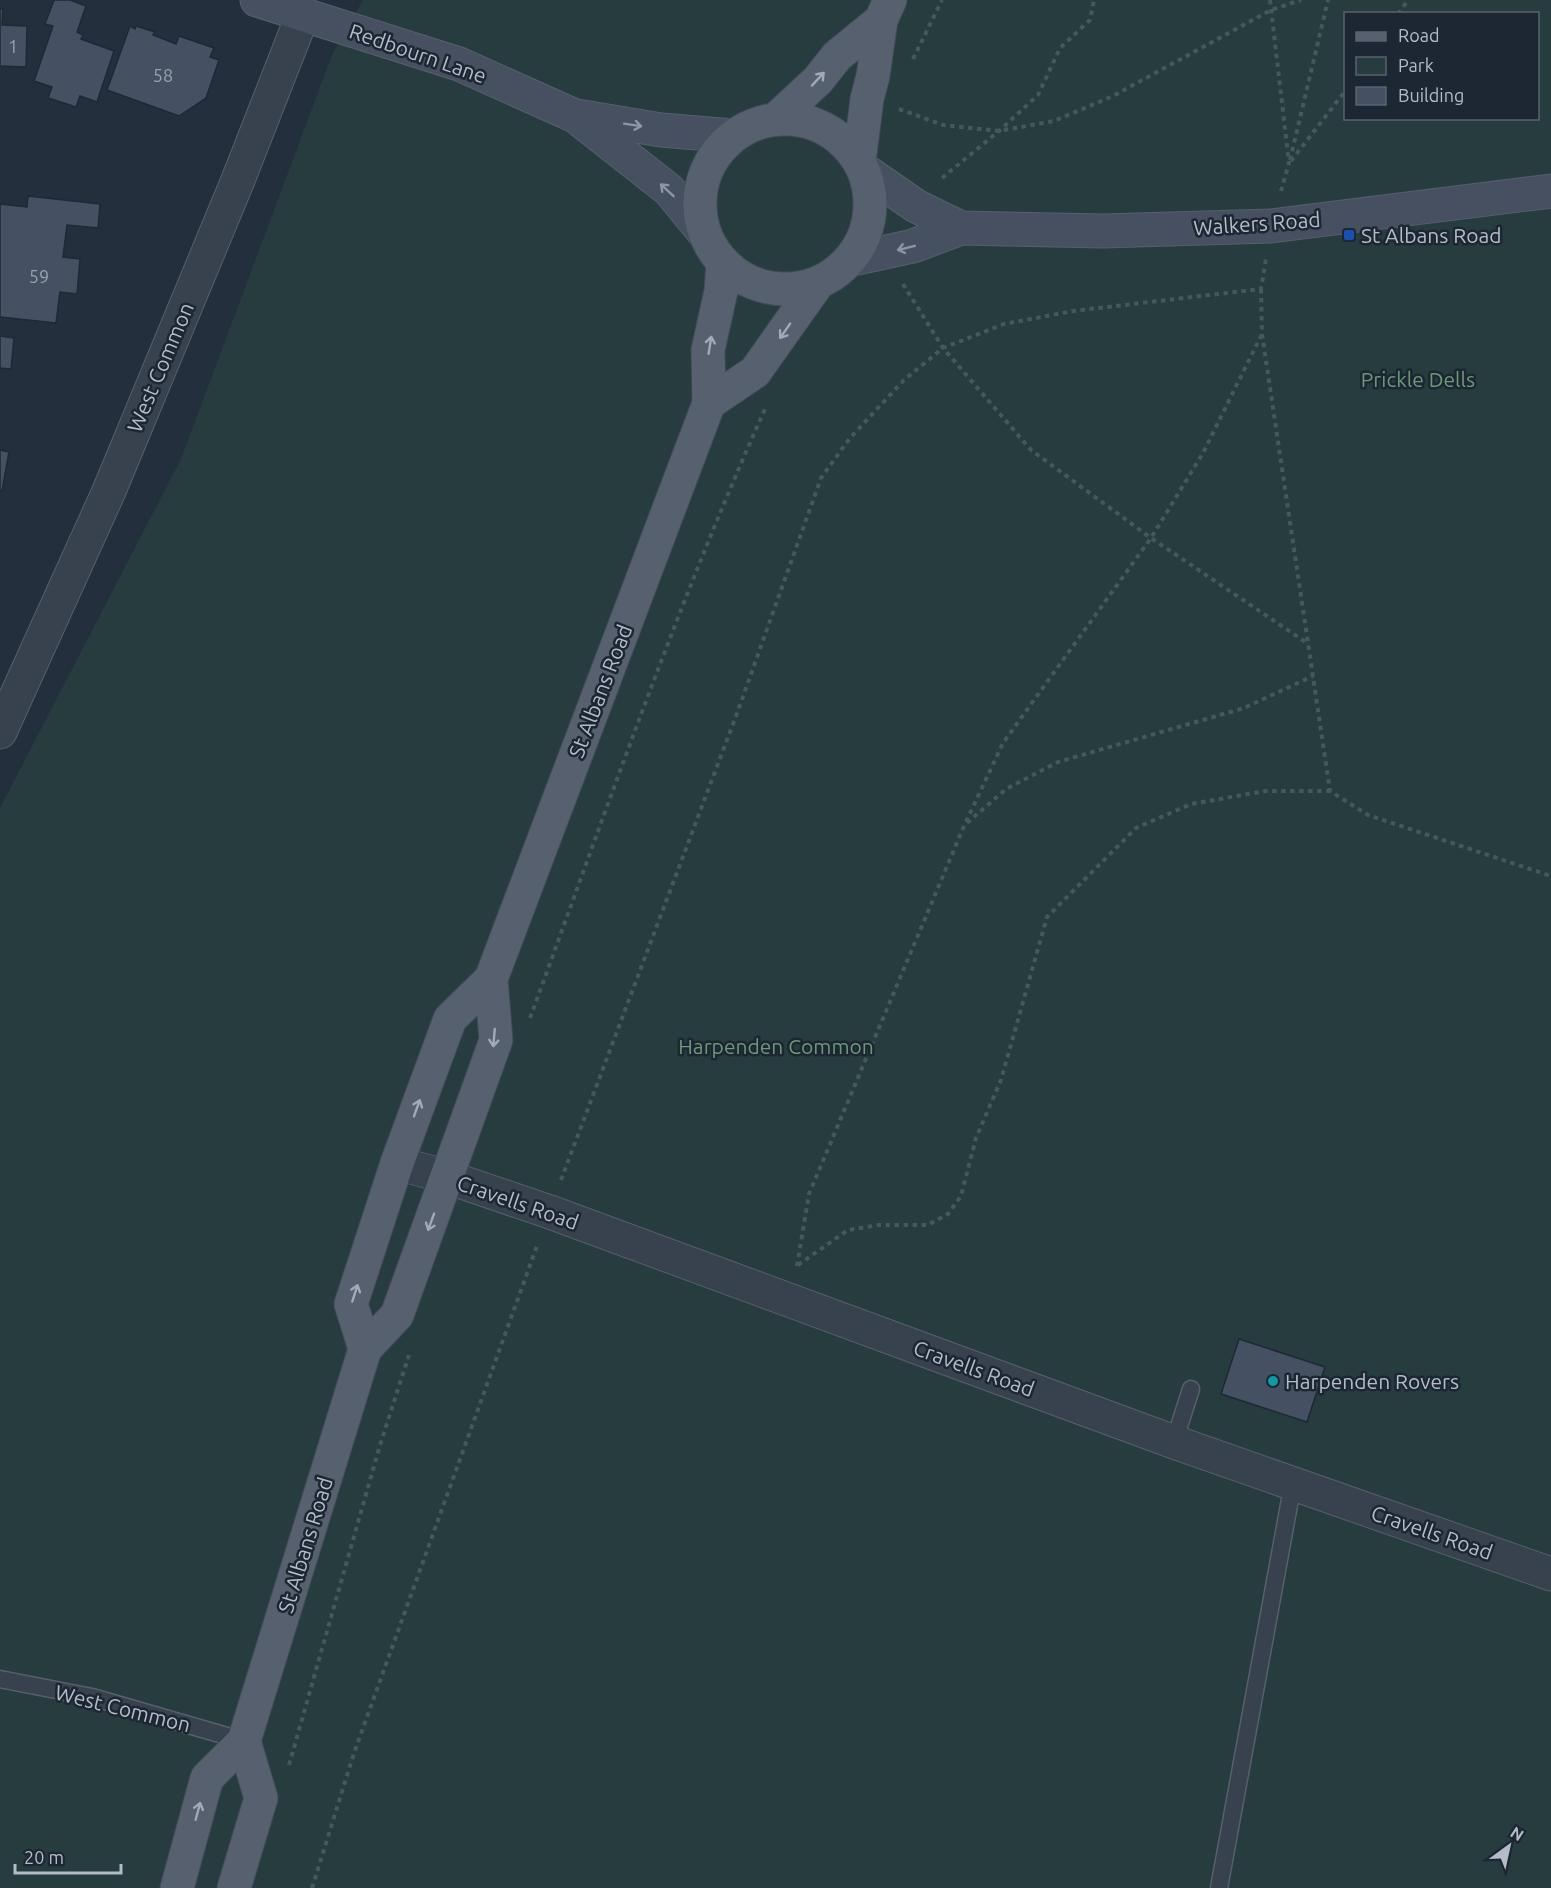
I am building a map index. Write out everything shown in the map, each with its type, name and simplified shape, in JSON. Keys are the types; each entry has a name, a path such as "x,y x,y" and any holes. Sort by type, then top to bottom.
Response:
{"main road":[{"path":"776,119 818,80 837,56 886,10"},
{"path":"862,166 844,142 824,128 800,120 776,119 754,124 734,136 715,155 703,180 699,207 705,234 723,262 743,278 767,287 793,289 818,283 835,273 849,260 862,240 869,218 870,194 862,166 867,99 886,10"},
{"name":"St Albans Road","path":"177,1888 207,1778 244,1741 365,1349 397,1315 496,1040 491,980 709,403 708,350 721,291 723,262"},
{"path":"709,403 755,372 818,283"},
{"name":"St Albans Road","path":"365,1349 351,1304 397,1163 450,1019 491,980"},
{"path":"234,1888 261,1798 244,1741"}],"street":[{"name":"Redbourn Lane","path":"257,0 308,7 459,64 575,116 669,190 705,234"},
{"name":"West Common","path":"0,732 113,480 308,7"},
{"name":"Redbourn Lane","path":"575,116 661,130 734,136"},
{"name":"Walkers Road","path":"862,166 918,191 961,228"},
{"name":"Walkers Road","path":"849,260 904,258 961,228 1103,231 1271,226 1551,191"},
{"name":"Cravells Road","path":"397,1163 447,1177 549,1212 1174,1442 1551,1574"}],"lane":[{"path":"1174,1442 1191,1389"},
{"path":"1219,1888 1293,1483"},
{"name":"West Common","path":"0,1679 92,1697 244,1741"}],"path":[{"path":"910,63 942,0"},
{"path":"918,191 944,178 1038,95 1059,48 1090,20 1094,0"},
{"path":"1270,0 1289,163"},
{"path":"890,105 943,125 999,131 1054,121 1113,96 1271,10 1301,0"},
{"path":"1328,0 1289,163 1271,226 1261,289 1262,334 1330,791"},
{"path":"1289,163 1344,93"},
{"path":"904,258 943,348 1031,450 1151,538 1308,644"},
{"path":"312,1888 354,1754 582,1120 736,716 821,478 850,438 904,380 943,348 1004,324 1073,310 1261,289"},
{"path":"797,1266 809,1194 964,826 1003,743 1151,538 1203,453 1262,334"},
{"path":"530,1020 615,786 691,587 733,480 770,399"},
{"path":"964,826 1006,789 1058,762 1244,708 1313,675"},
{"path":"776,1295 797,1266 848,1230 879,1225 928,1225 948,1214 961,1196 976,1138 1001,1080 1047,917 1136,828 1191,804 1266,791 1330,791 1368,815 1551,876"},
{"path":"288,1767 380,1444 412,1345"}],"green space":[{"name":"Harpenden Common","path":"363,0 1551,0 1551,1888 0,1888 0,808 181,459 332,55"}],"building":[{"path":"54,0 70,0 86,6 77,32 83,35 81,39 114,51 97,102 80,96 76,107 48,98 52,87 34,81 53,26 45,24"},
{"path":"0,9 3,9 2,25 27,26 26,67 0,66"},
{"path":"130,26 155,32 153,35 176,44 179,36 214,48 210,57 219,60 206,98 179,116 107,90"},
{"path":"28,196 100,204 98,228 67,225 63,257 80,259 77,294 60,292 56,323 0,317 0,204 27,207"},
{"path":"0,336 14,338 11,369 0,368"},
{"path":"0,450 9,452 2,491 0,491"},
{"name":"Harpenden Rovers","path":"1239,1339 1325,1367 1307,1422 1221,1394"}],"place":[{"name":"St Albans Road","path":"1349,235"},
{"name":"Harpenden Rovers","path":"1273,1381"}],"park label":[{"name":"Prickle Dells","path":"1418,379"}]}
